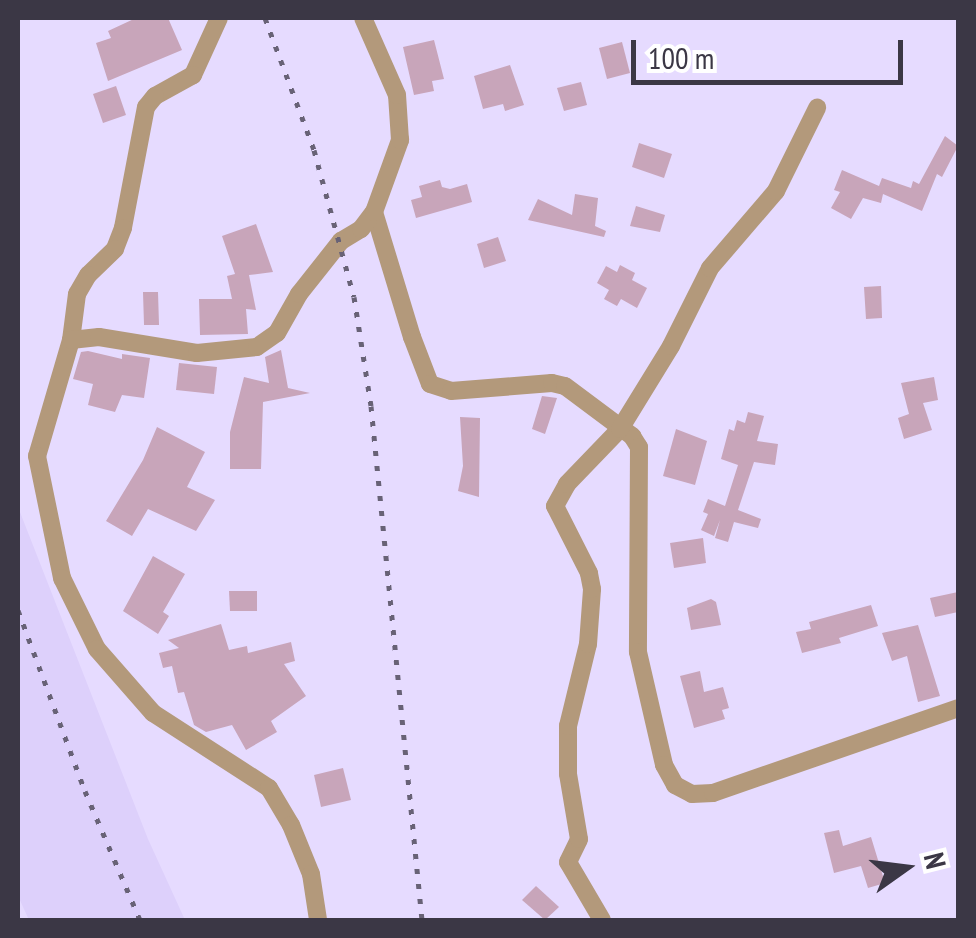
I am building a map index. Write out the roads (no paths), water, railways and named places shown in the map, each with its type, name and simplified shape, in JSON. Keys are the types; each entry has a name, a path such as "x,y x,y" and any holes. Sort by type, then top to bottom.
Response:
{"street":[{"path":"219,18 193,76 155,96 146,106 123,228 115,249 82,283 71,340 38,456 62,578 97,650 153,714 269,788 279,801 311,874 318,920"},
{"path":"71,340 99,337 196,353 268,342 340,241 361,230 374,212 402,125 388,71 363,18"},
{"path":"602,920 568,862 579,839 568,774 568,726 588,644 592,589 589,573 554,506 567,484 620,429 671,346 710,268 776,191 817,108"},
{"path":"374,212 430,384 451,391 552,382 578,394 632,436 640,457 638,652 664,765 676,785 692,794 713,793 958,708"}],"railway":[{"path":"265,18 314,150 354,297 371,406 422,920"},
{"path":"18,610 85,791 140,920"}]}
